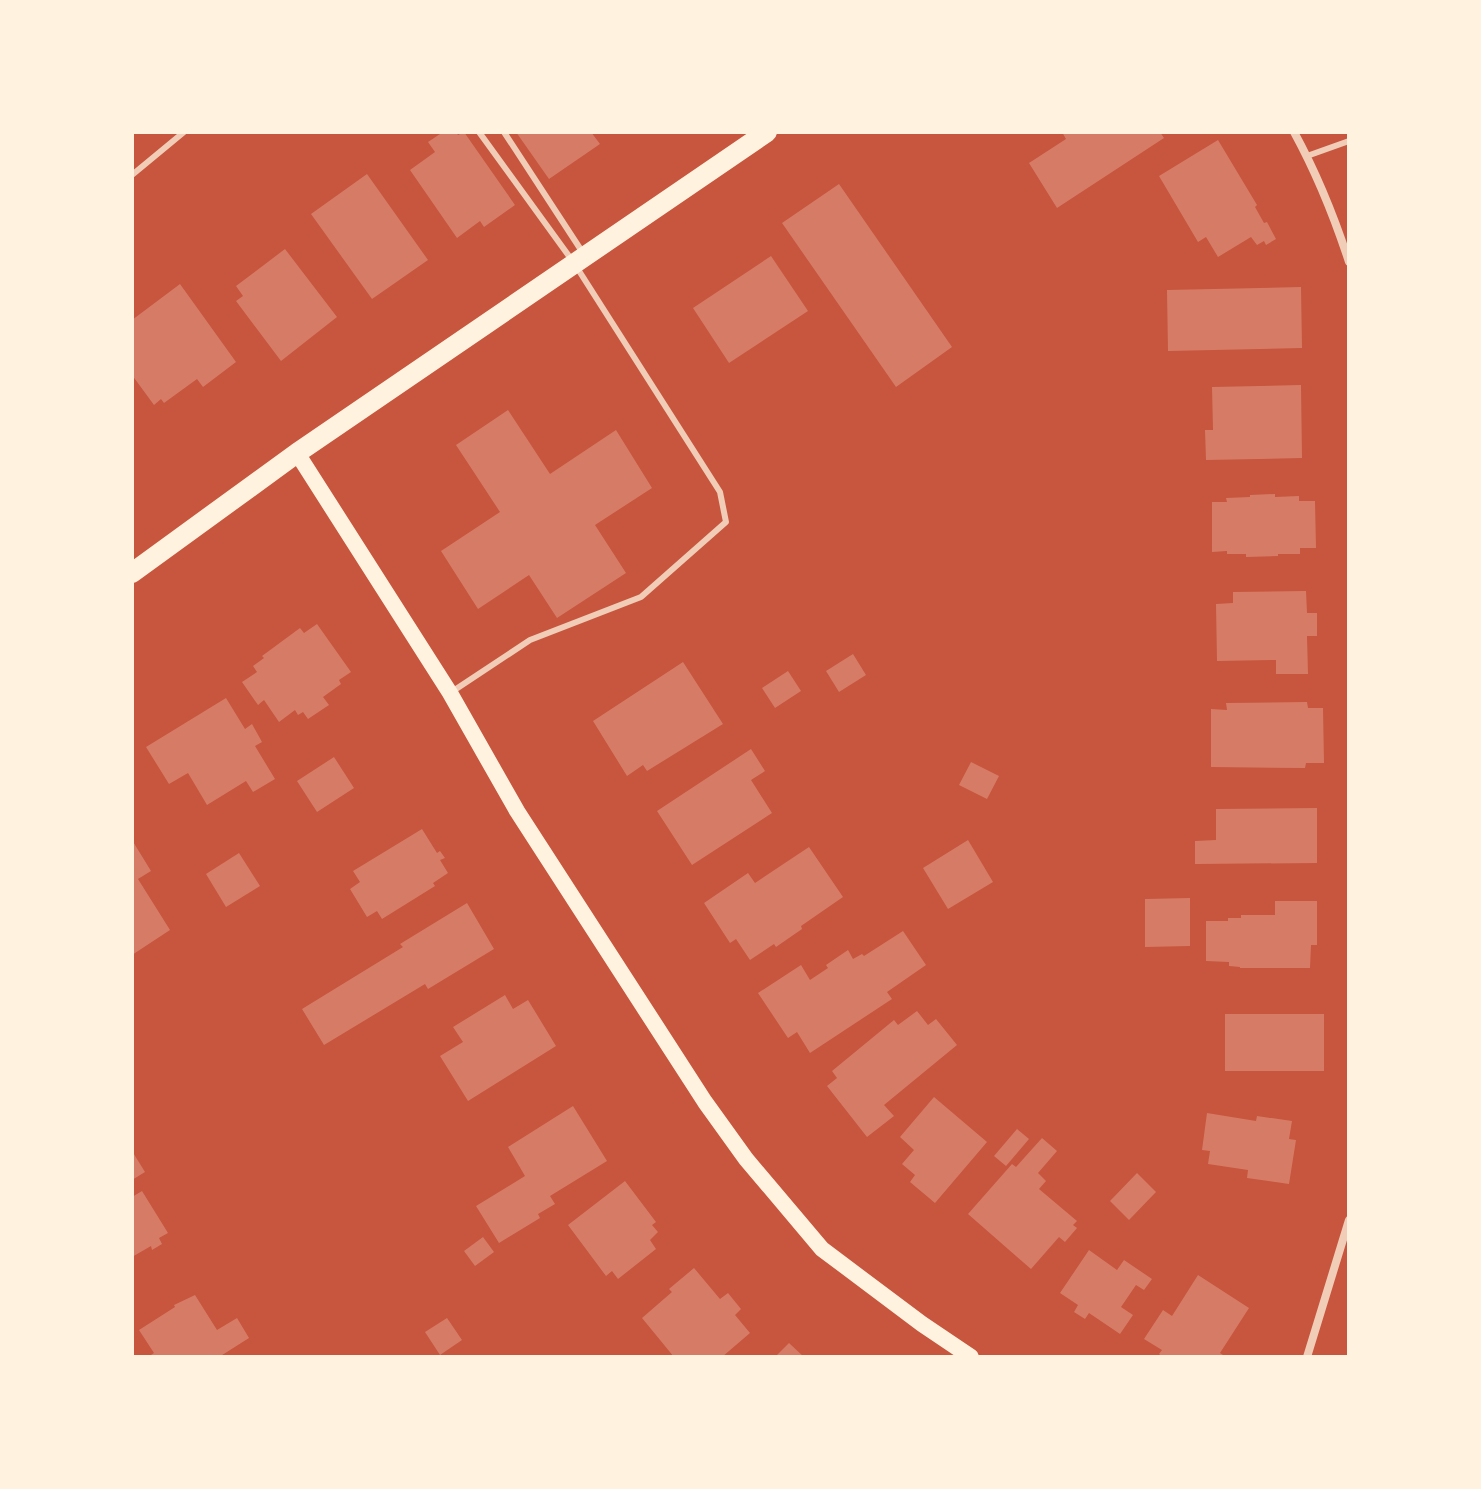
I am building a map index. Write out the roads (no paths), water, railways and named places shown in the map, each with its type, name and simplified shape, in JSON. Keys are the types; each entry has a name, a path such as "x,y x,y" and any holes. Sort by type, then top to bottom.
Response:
{"main road":[{"path":"132,573 297,453 767,132"},
{"path":"297,453 450,693 517,811 705,1102 746,1159 822,1249 971,1357"}],"street":[{"path":"1294,132 1335,218 1349,262"},
{"path":"1307,1357 1349,1220"}],"lane":[{"path":"132,175 184,132"},
{"path":"479,132 579,259"},
{"path":"450,693 530,640 641,597 726,522 720,492 504,132"},
{"path":"1307,156 1349,141"}]}
